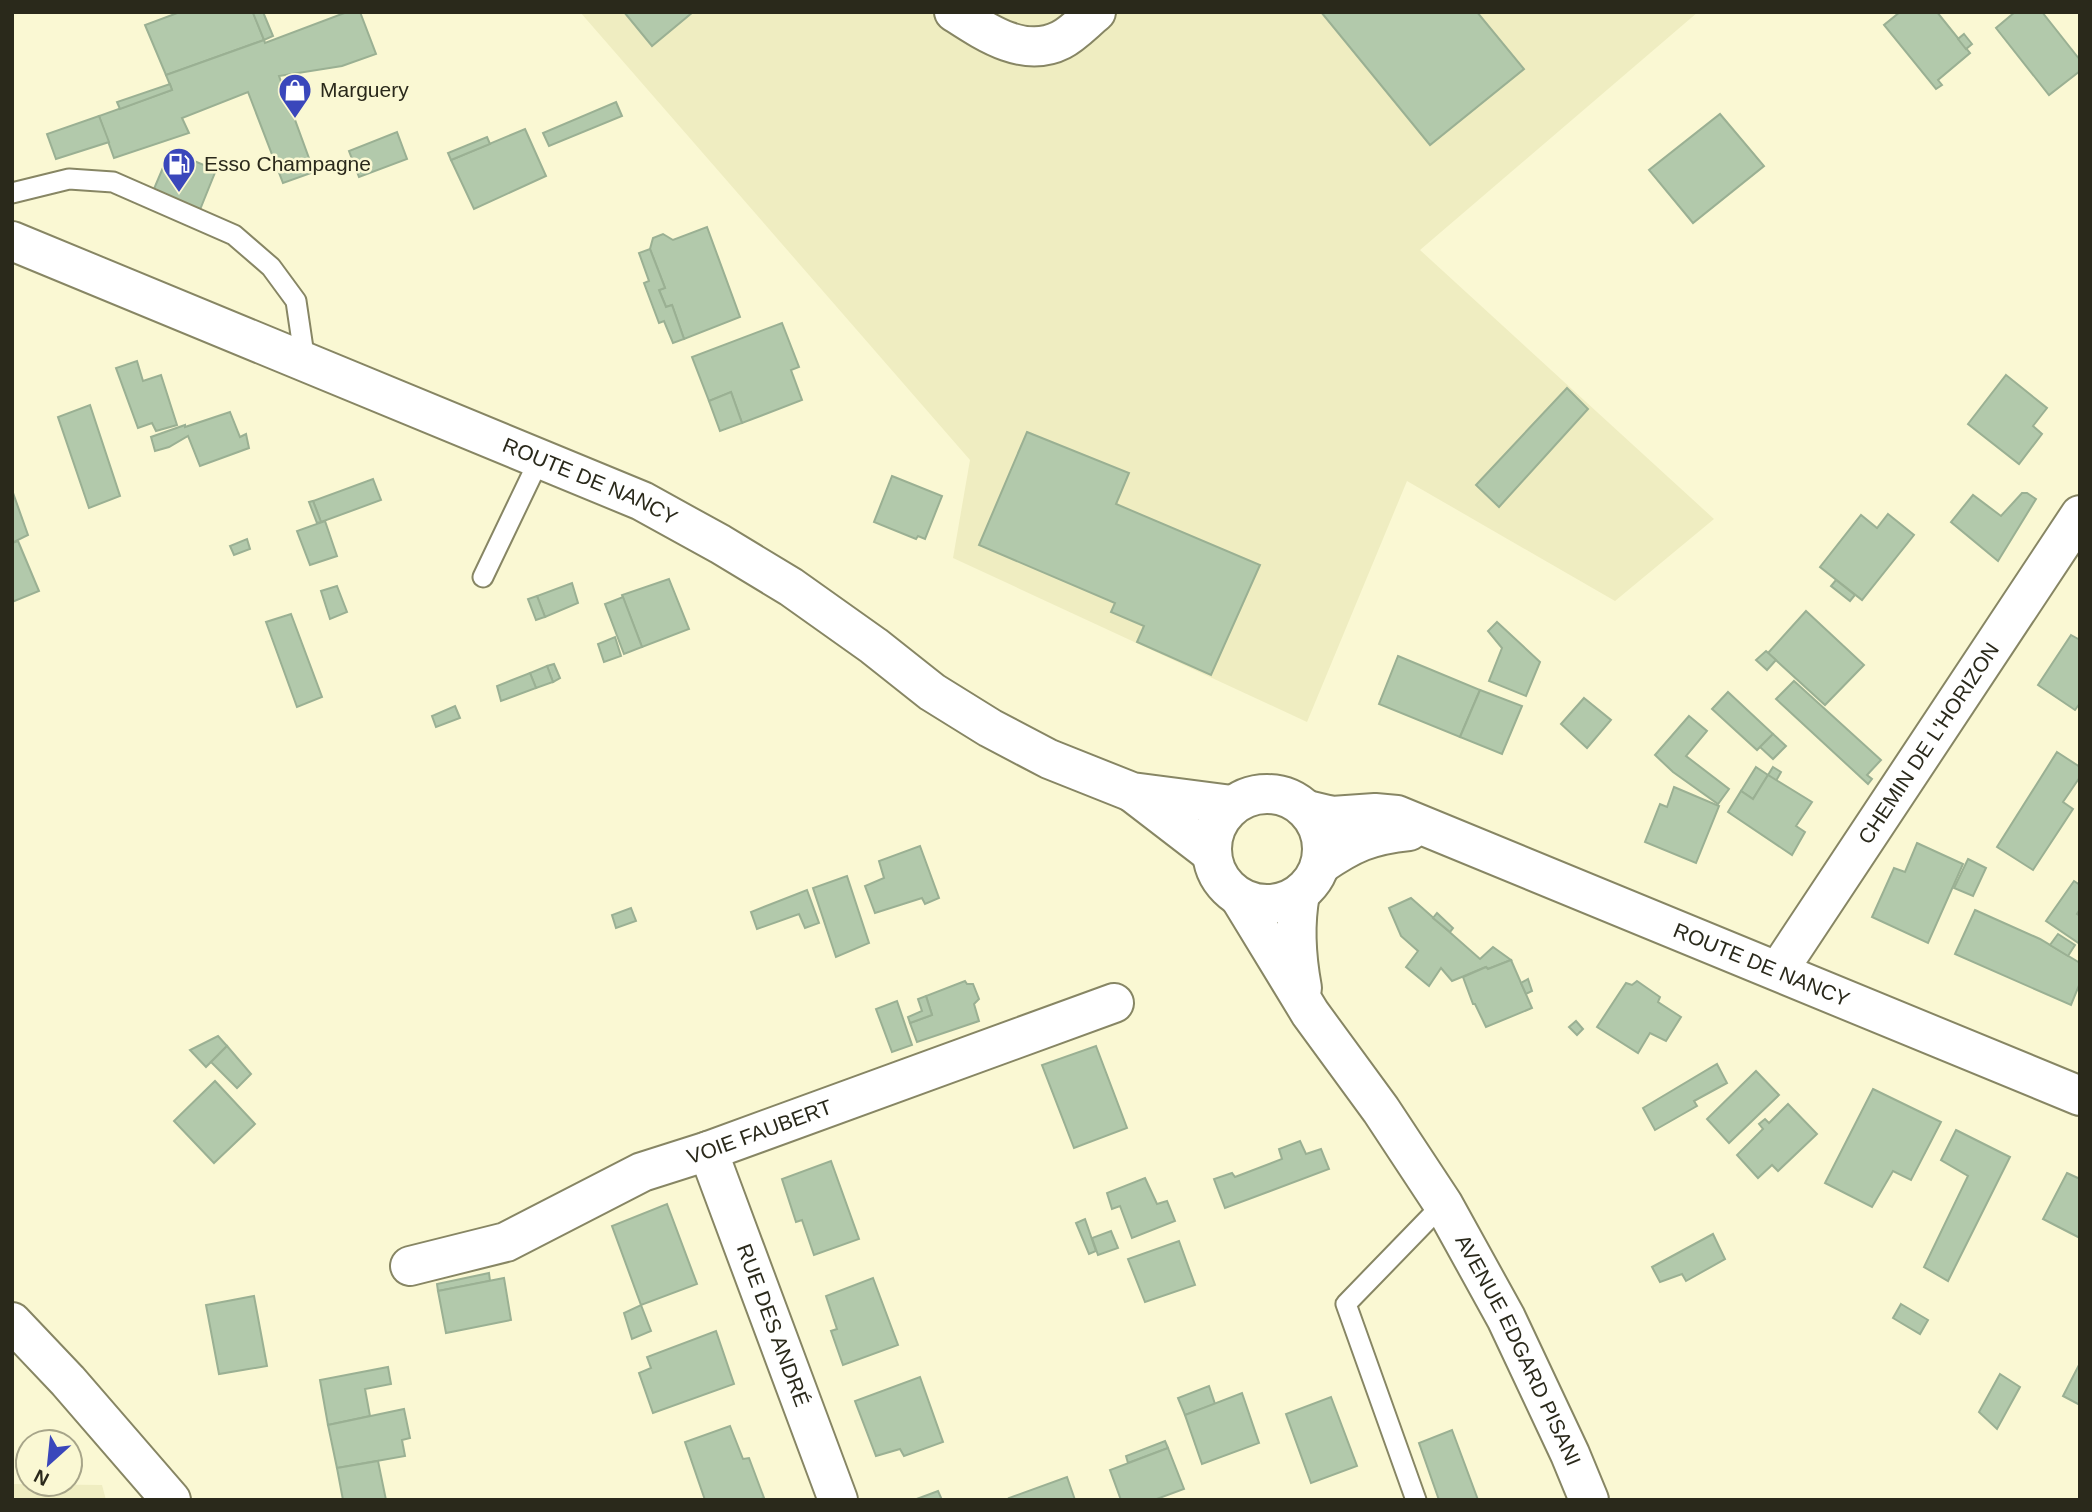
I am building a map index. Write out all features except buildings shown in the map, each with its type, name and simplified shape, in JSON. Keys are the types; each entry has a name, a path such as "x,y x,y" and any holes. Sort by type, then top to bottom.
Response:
{"main road":[{"path":"954,12 990,36 1024,46 1042,46 1062,40 1096,12"},
{"name":"ROUTE DE NANCY","path":"12,241 642,501 791,587 874,646 932,692 990,728 1049,759 1132,792 1232,805"},
{"name":"CHEMIN DE L'HORIZON","path":"1778,971 2080,515"},
{"name":"ROUTE DE NANCY","path":"1132,792 1211,853"},
{"path":"1279,794 1307,810 1316,823 1323,852 1310,880 1289,900 1277,904 1258,904 1240,898 1226,887 1215,871 1211,840 1215,827 1232,805 1247,797 1279,794"},
{"name":"ROUTE DE NANCY","path":"1307,810 1332,816 1375,813 1396,816 1443,833 2080,1096"},
{"name":"ROUTE DE NANCY","path":"1310,880 1340,851 1361,840 1411,831 1443,833"},
{"name":"AVENUE EDGARD PISANI","path":"1310,880 1296,927 1297,963 1310,1013"},
{"name":"AVENUE EDGARD PISANI","path":"1240,898 1310,1013 1381,1110 1443,1203 1506,1318 1570,1454 1588,1500"},
{"name":"VOIE FAUBERT","path":"410,1266 506,1242 642,1172 708,1151 1114,1003"},
{"name":"RUE DES ANDRÉ","path":"708,1151 838,1500"},
{"path":"12,1322 68,1381 170,1500"}],"lane":[{"path":"12,193 69,179 113,182 234,235 271,267 296,301 305,362"},
{"path":"483,577 540,458"},
{"path":"1416,1500 1346,1304 1443,1203"}],"shaded area":[{"path":"580,12 1698,12 1420,250 1714,519 1615,601 1407,481 1307,722 953,558 970,460"},
{"path":"12,1484 14,1498 84,1498 84,1485 102,1485 106,1500 12,1500"}],"place":[{"name":"Marguery","path":"295,120"},
{"name":"Esso Champagne","path":"179,194"}]}
